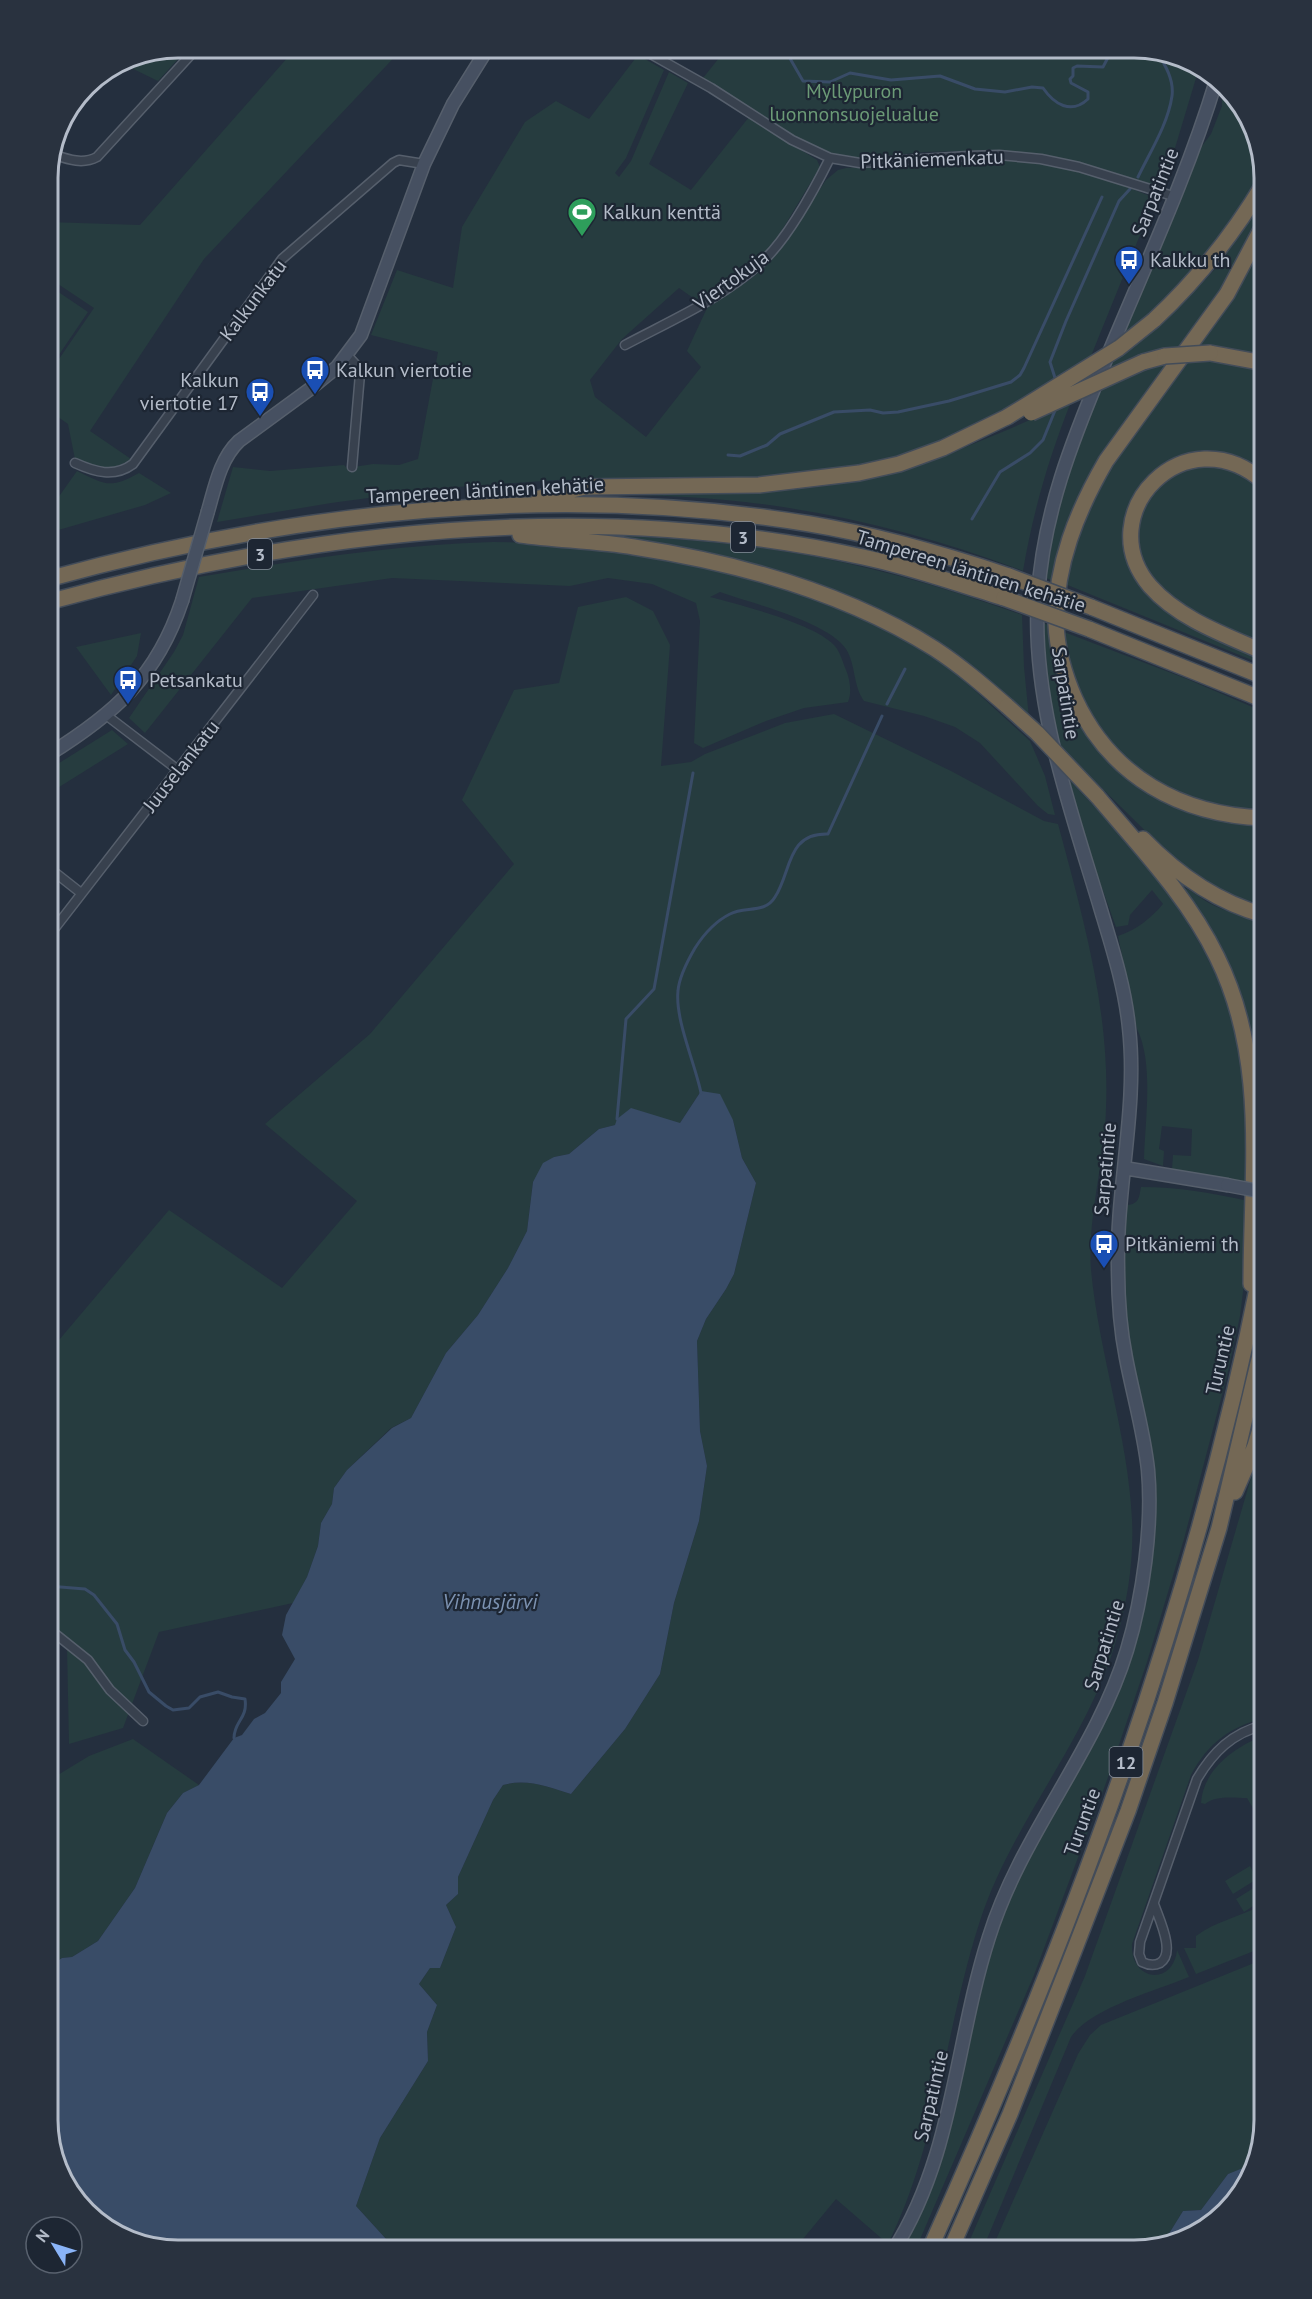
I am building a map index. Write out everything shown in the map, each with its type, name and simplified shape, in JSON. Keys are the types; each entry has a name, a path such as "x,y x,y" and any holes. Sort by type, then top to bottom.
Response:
{"highway":[{"path":"1009,420 1119,348 1154,320 1209,265 1231,236 1254,199"},
{"path":"1254,243 1227,294 1106,461 1092,484 1066,551 1060,578 1056,626 1064,669 1077,703 1092,730 1118,761 1165,795 1194,807 1232,817 1254,818"},
{"path":"504,506 585,487 759,485 859,473 898,464 964,439 1143,362 1165,357 1210,353 1254,361"},
{"path":"1254,475 1239,465 1217,458 1194,459 1173,466 1156,479 1142,497 1134,517 1132,539 1137,564 1164,599 1200,622 1254,647"},
{"name":"Tampereen läntinen kehätie","path":"59,576 154,552 316,523 504,506 618,504 756,516 811,524 914,547 1009,576 1254,673"},
{"name":"Tampereen läntinen kehätie","path":"59,599 220,561 326,544 476,529 616,526 745,537 864,557 1004,598 1089,629 1254,696"},
{"path":"476,529 558,540 631,546 678,554 811,590 873,616 934,649 978,681 1051,747 1097,796 1191,913 1217,956 1238,1008 1253,1089 1251,1322"},
{"path":"1097,796 1186,877 1207,892 1254,912"},
{"name":"Turuntie","path":"934,2240 993,2106 1056,1952 1148,1697 1180,1595 1219,1455 1254,1306"},
{"name":"Turuntie","path":"955,2240 1010,2114 1128,1811 1220,1528 1254,1381"},
{"path":"1220,1528 1254,1448"}],"main road":[{"path":"59,748 82,734 123,701 151,667 174,626 219,473 230,451 239,441 337,367 361,335 424,164 451,108 481,59"},
{"name":"Sarpatintie","path":"900,2240 909,2226 937,2157 950,2108 980,1968 994,1922 1006,1891 1032,1838 1092,1731 1117,1681 1137,1615 1144,1565 1149,1487 1147,1464 1120,1325 1118,1249 1130,1102 1129,1028 1115,956 1073,819 1052,735 1038,658 1038,598 1046,530 1064,466 1119,327 1176,197 1202,128 1214,89"},
{"path":"1124,1168 1254,1190"}],"street":[{"path":"61,157 81,161 97,157 187,59"},
{"name":"Pitkäniemenkatu","path":"660,59 720,93 792,140 830,158 860,163 978,155 1041,159 1079,167 1176,197"},
{"name":"Viertokuja","path":"626,345 721,292 761,263 796,216 830,158"},
{"name":"Kalkunkatu","path":"75,463 88,469 107,473 117,472 133,464 282,259 393,163 399,160 424,164"},
{"path":"347,356 358,367 360,374 351,467"},
{"name":"Juuselankatu","path":"59,923 313,595"},
{"path":"106,715 178,770"},
{"path":"59,875 81,893"},
{"path":"58,1636 88,1660 110,1690 143,1720"},
{"path":"1155,1904 1168,1948 1167,1957 1159,1964 1149,1965 1142,1962 1139,1954 1140,1942 1197,1779 1219,1749 1236,1736 1254,1729"}],"green space":[{"path":"178,59 158,81 132,68 155,61"},
{"path":"286,59 393,59 204,259 90,431 131,459 110,468 97,468 75,459 68,424 59,418 59,359 94,308 59,285 59,222 140,225"},
{"path":"635,59 645,59 664,70 626,158 615,173 619,177 631,161 669,72 688,83 649,164 691,190 749,117 817,160 820,167 779,235 759,259 745,271 696,300 679,288 622,339 590,380 595,397 646,437 701,367 687,351 708,306 764,268 785,242 826,180 838,170 999,158 1039,162 1067,168 1155,198 1089,361 1058,381 940,445 856,469 756,481 647,478 557,480 443,488 331,503 217,522 233,467 270,471 344,465 347,468 373,464 399,465 418,459 438,352 371,335 397,270 453,288 462,227 525,122 556,101 589,119"},
{"name":"Myllypuron luonnonsuojelualue","path":"718,59 1142,59 1172,65 1196,77 1172,158 1162,183 1152,185 1109,171 1055,158 998,150 924,152 856,159 830,153 800,140 703,78"},
{"path":"1222,97 1244,132 1252,162 1254,189 1231,227 1172,295 1122,338 1177,209 1199,150 1211,134 1222,106"},
{"path":"1254,213 1253,237 1225,288 1184,348 1110,369 1115,357 1185,301 1218,266"},
{"path":"1254,252 1254,355 1218,346 1198,346"},
{"path":"59,292 88,312 59,355"},
{"path":"1191,359 1236,362 1254,366 1254,466 1241,459 1212,451 1185,454 1161,467 1142,486 1129,511 1125,538 1130,566 1151,596 1254,652 1254,661 1065,584 1074,548 1091,500 1106,472 1129,438"},
{"path":"1175,360 1117,436 1055,582 1046,578 1057,513 1083,431 1102,386 1139,369"},
{"path":"1071,402 1042,485 1023,571 921,537 816,513 725,500 585,493 780,490 850,482 947,454"},
{"path":"1196,465 1215,466 1233,471 1254,483 1254,640 1223,627 1180,604 1162,589 1148,572 1139,552 1138,528 1141,514 1150,494 1156,487"},
{"path":"77,471 108,483 121,481 139,473 171,493 145,505 59,530 59,497"},
{"path":"573,534 704,541 814,556 904,577 1022,615 1029,718 977,673 753,564 653,543"},
{"path":"493,542 540,543 640,552 792,588 902,636 946,664 1030,741 1045,776 1055,815 1048,814 1038,806 980,743 955,727 924,716 864,701 858,689 849,655 837,639 788,614 720,592 710,597 793,622 824,637 840,654 849,678 850,694 848,702 804,708 766,721 703,748 694,743 700,621 696,603 652,584 608,578 570,586 392,578 252,598 145,733 129,718 183,635 199,577 382,550"},
{"path":"626,597 653,611 670,645 661,766 691,762 705,754 785,723 834,714 951,771 1044,821 1058,824 1093,965 1104,1036 1106,1108 1090,1251 1091,1270 1100,1333 1125,1456 1129,1488 1132,1549 1127,1594 1117,1637 1088,1711 1010,1851 979,1924 967,1964 919,2166 890,2240 883,2240 836,2199 802,2240 387,2240 356,2206 380,2138 428,2061 427,2032 437,2005 419,1984 430,1968 440,1968 456,1927 446,1905 458,1894 458,1877 493,1800 503,1785 521,1782 571,1794 625,1729 660,1674 674,1603 699,1521 707,1466 700,1431 697,1341 706,1319 734,1274 756,1183 742,1158 733,1120 701,1091 680,1123 615,1125 599,1129 569,1154 554,1157 533,1182 527,1231 508,1268 478,1315 446,1353 411,1418 391,1428 347,1470 334,1488 332,1504 321,1523 318,1546 307,1577 293,1603 159,1632 123,1728 69,1744 67,1647 58,1641 58,1341 169,1210 282,1288 357,1201 265,1124 370,1034 514,864 462,800 514,690 559,683 578,607"},
{"path":"1043,623 1054,627 1062,678 1132,778 1254,821 1254,904 1208,885 1180,865 1060,747 1049,689"},
{"path":"1064,632 1187,679 1254,708 1254,811 1214,807 1188,798 1162,786 1140,771 1119,753 1102,733 1077,686"},
{"path":"141,633 137,656 111,695 76,647"},
{"path":"112,730 128,744 59,787 59,763"},
{"path":"1070,781 1125,840 1150,871 1196,936 1214,971 1229,1008 1243,1064 1248,1183 1172,1169 1173,1155 1191,1156 1192,1129 1162,1126 1159,1149 1164,1151 1163,1166 1144,1159 1147,1075 1118,936 1143,923 1163,904 1152,890 1130,915 1128,925 1116,927 1085,841"},
{"path":"1180,887 1222,909 1254,919 1254,1133 1248,1031"},
{"path":"1141,1187 1168,1188 1248,1201 1245,1276 1240,1316 1227,1376 1184,1539 1147,1662 1106,1783 1034,1975 920,2240 906,2240 928,2198 941,2161 959,2094 983,1978 1005,1903 1121,1682 1153,1482 1129,1346 1123,1294 1127,1205 1138,1200"},
{"path":"1254,1467 1254,1721 1221,1738 1205,1754 1191,1775 1132,1944 1133,1956 1144,1972 1152,1975 1168,1970 1174,1962 1177,1950 1189,1977 1108,2009 1093,2017 1071,2037 987,2240 970,2240 1085,1976 1198,1660"},
{"path":"133,1739 199,1785 183,1793 167,1813 135,1888 98,1941 72,1957 58,1961 58,1775 89,1756"},
{"path":"1253,1740 1254,1810 1247,1798 1220,1798 1205,1804 1201,1803 1203,1791 1214,1770 1232,1753"},
{"path":"1250,1866 1254,1873 1254,1881 1233,1894 1225,1881"},
{"path":"1254,1888 1254,1906 1244,1912 1236,1899"},
{"path":"1254,1909 1254,1951 1196,1974 1184,1948 1196,1948 1196,1936 1221,1922"},
{"path":"1254,1963 1254,2121 1249,2152 1243,2169 1228,2174 1201,2210 1183,2211 1165,2236 1134,2240 996,2240 1078,2054 1090,2035 1101,2025"}],"water":[{"name":"Vihnusjärvi","path":"701,1091 720,1094 733,1120 742,1158 756,1183 734,1274 706,1319 697,1341 700,1431 707,1466 699,1521 674,1603 660,1674 625,1729 571,1794 521,1782 503,1785 493,1800 458,1877 458,1894 446,1905 456,1927 440,1968 430,1968 419,1984 437,2005 427,2032 428,2061 380,2138 356,2206 387,2240 170,2240 140,2234 125,2228 99,2211 88,2200 71,2174 61,2144 58,2121 58,1961 72,1957 98,1941 135,1888 167,1813 183,1793 199,1785 234,1738 242,1735 254,1719 265,1713 281,1693 281,1682 295,1659 282,1635 286,1615 307,1577 318,1546 321,1523 332,1504 334,1488 347,1470 392,1428 411,1418 446,1353 478,1315 508,1268 527,1231 533,1182 543,1163 554,1157 569,1154 599,1129 615,1125 617,1119 631,1108 680,1123"},
{"path":"1243,2168 1224,2200 1213,2211 1187,2228 1166,2236 1183,2211 1201,2210 1228,2174"}],"waterway":[{"path":"790,59 803,81 830,82 850,73 891,80 940,76 975,89 1005,92 1032,87 1043,88 1052,99 1069,107 1082,104 1088,99 1088,92 1071,83 1073,68 1077,66 1103,67 1107,59"},
{"path":"1138,177 1163,127 1170,106 1172,90 1163,63"},
{"path":"1056,381 1050,362 1119,201 1130,189"},
{"path":"728,455 740,456 767,445 780,434 834,412 870,410 883,413 898,412 949,401 1011,382 1020,375 1024,368 1102,197"},
{"path":"972,519 1000,472 1030,453 1043,440 1056,408"},
{"path":"887,704 905,669"},
{"path":"701,1093 679,1015 678,991 687,963 702,938 719,921 730,914 760,908 771,902 780,887 792,855 804,840 814,835 828,834 882,716"},
{"path":"617,1119 626,1019 654,989 693,773"},
{"path":"58,1587 85,1589 94,1595 117,1624 125,1650 134,1662 149,1692 166,1706 173,1710 189,1708 200,1697 218,1692 245,1699 245,1711 236,1728 234,1738"}],"place":[{"name":"Kalkun kenttä","path":"582,238"},
{"name":"Kalkku th","path":"1129,286"},
{"name":"Kalkun viertotie","path":"315,396"},
{"name":"Kalkun viertotie 17","path":"260,418"},
{"name":"Petsankatu","path":"128,706"},
{"name":"Pitkäniemi th","path":"1104,1270"}]}
